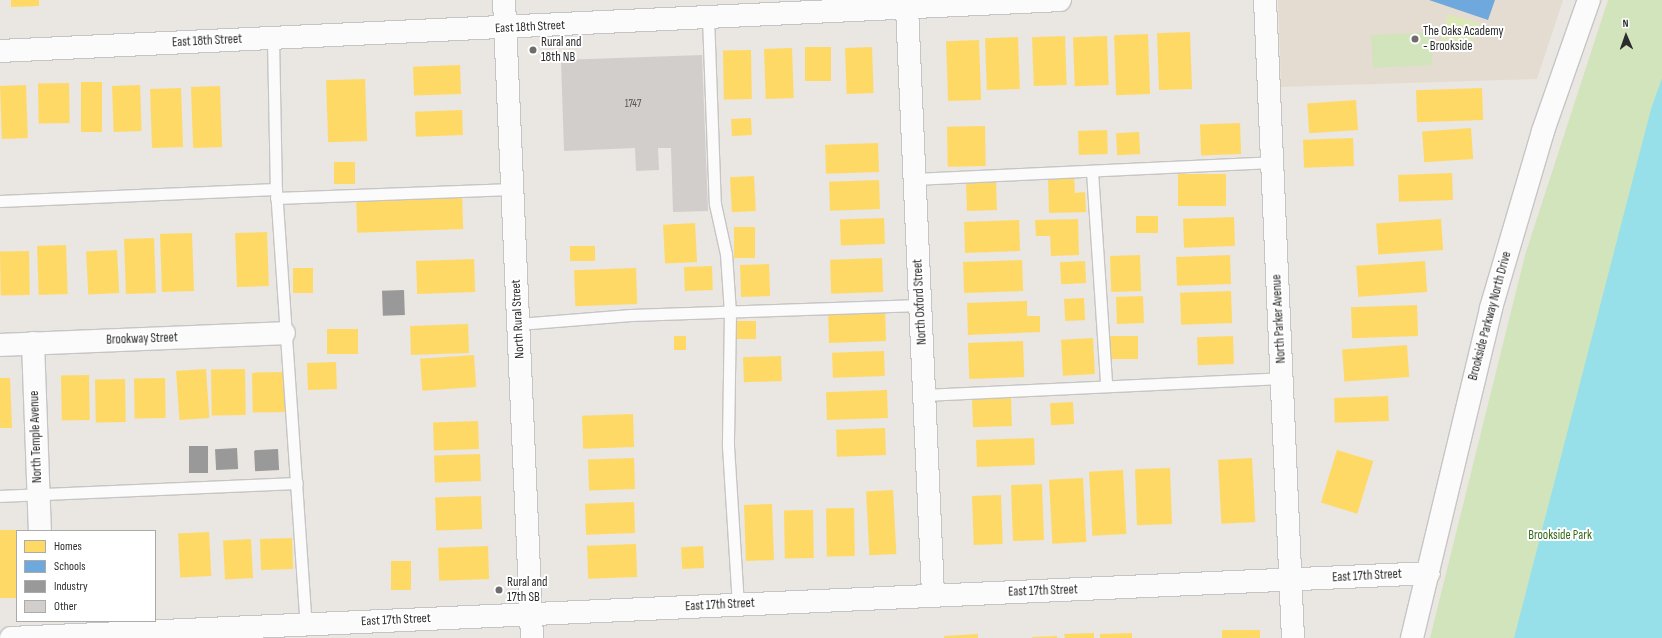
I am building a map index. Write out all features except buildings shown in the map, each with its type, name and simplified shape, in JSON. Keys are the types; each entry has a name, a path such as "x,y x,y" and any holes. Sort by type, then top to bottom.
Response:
{"street":[{"name":"North Rural Street","path":"504,0 532,638"},
{"name":"East 18th Street","path":"0,51 505,28 708,17 752,8 907,8 1060,0"},
{"name":"North Parker Avenue","path":"1265,0 1292,638"},
{"name":"Brookside Parkway North Drive","path":"1412,638 1429,573 1491,308 1543,131 1589,0"},
{"name":"North Oxford Street","path":"907,8 933,595"},
{"name":"Brookway Street","path":"0,345 284,333"},
{"name":"North Temple Avenue","path":"32,343 40,530"},
{"name":"East 17th Street","path":"11,638 45,631 306,625 531,613 1429,573"}],"lane":[{"path":"708,17 715,204 726,254 730,312 728,446 738,604"},
{"path":"273,38 276,193 284,333 297,483 306,625"},
{"path":"914,179 1272,162"},
{"path":"1092,171 1106,384"},
{"path":"0,201 276,193 512,189"},
{"path":"518,324 730,312 920,305"},
{"path":"924,395 1106,384 1282,378"},
{"path":"0,496 297,483"}],"shaded area":[{"name":"The Oaks Academy - Brookside","path":"1278,0 1563,0 1537,79 1281,87"}],"green space":[{"name":"Brookside Park","path":"1608,0 1662,0 1662,638 1430,638 1525,255"},
{"path":"1448,14 1479,23 1471,51 1440,42"},
{"path":"1431,32 1433,65 1373,68 1371,35"}],"water":[{"path":"1662,78 1662,638 1514,638 1651,109"}],"place":[{"name":"The Oaks Academy - Brookside","path":"1415,39"},
{"name":"Rural and 18th NB","path":"533,50"},
{"name":"Rural and 17th SB","path":"499,590"}]}
